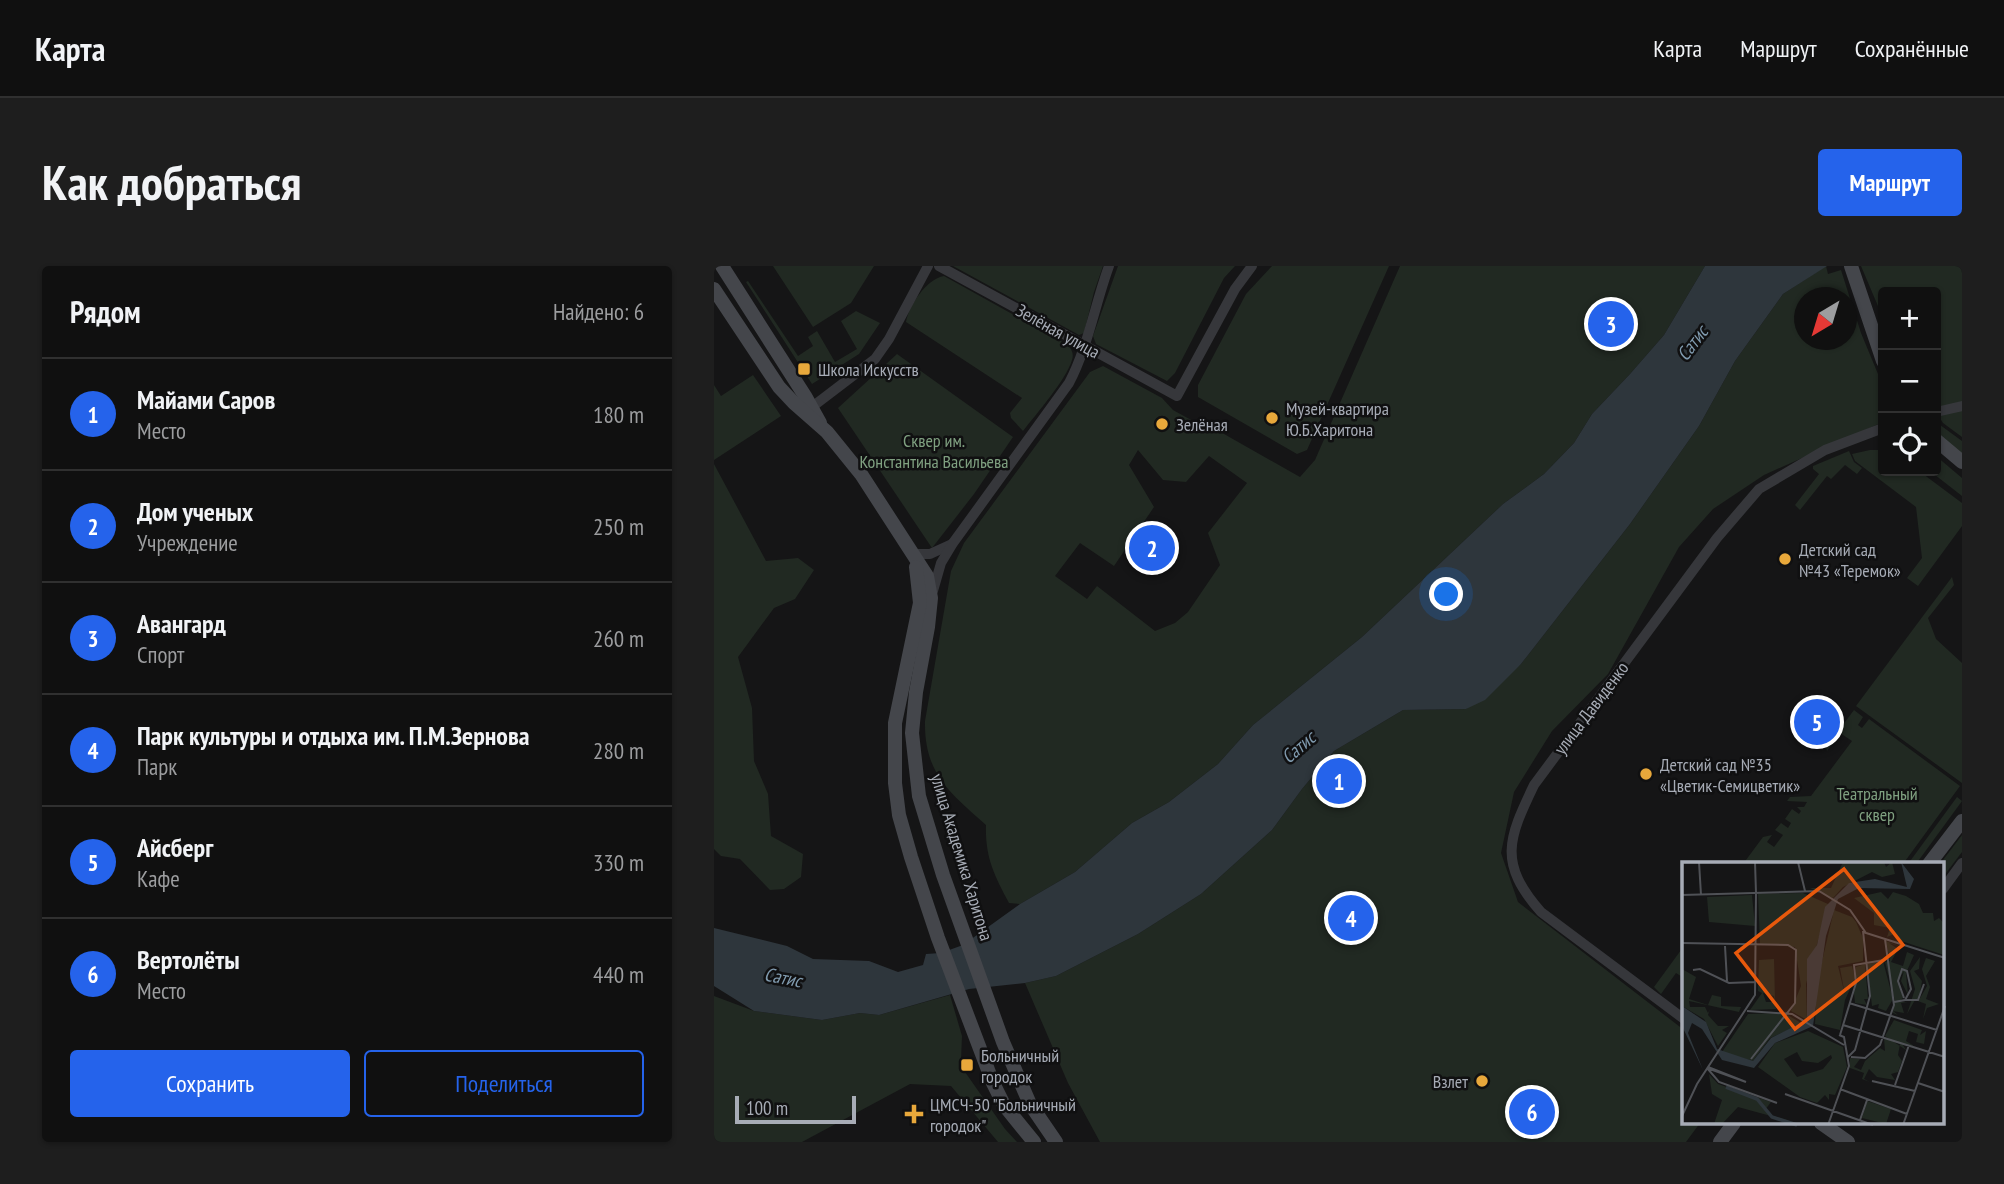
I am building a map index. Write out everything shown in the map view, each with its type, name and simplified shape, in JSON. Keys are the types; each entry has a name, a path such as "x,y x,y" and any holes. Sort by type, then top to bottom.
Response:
{"main road":[{"name":"улица Академика Харитона","path":"722,266 808,410 862,474 927,576 928,627 916,692 912,733 916,778 931,836 965,938 1015,1072 1030,1104 1056,1142"},
{"path":"1852,270 1879,350"},
{"name":"улица Академика Харитона","path":"714,289 779,387 808,410"},
{"path":"1941,444 1962,462"},
{"name":"улица Академика Харитона","path":"912,556 926,595"},
{"name":"улица Академика Харитона","path":"926,595 920,603 895,723 895,783 899,815 942,947 993,1083 1004,1105 1034,1142"},
{"path":"1931,862 1962,821"},
{"path":"1004,1105 1018,1115 1026,1112 1030,1104"},
{"path":"1720,1142 1733,1124"},
{"path":"1822,1124 1848,1142"}],"street":[{"path":"808,410 875,359 889,339 928,266"},
{"name":"Зелёная улица","path":"939,266 1177,396 1235,289 1252,266"},
{"path":"926,595 953,543 1069,383 1079,363 1109,266"},
{"path":"1941,411 1962,406"},
{"name":"улица Давиденко","path":"1682,1017 1541,912 1522,889 1512,861 1516,824 1534,785 1717,538 1759,489 1825,450 1878,430"},
{"path":"912,556 930,554 953,543"},
{"path":"927,576 953,543"},
{"path":"1944,888 1962,863"}],"green space":[{"path":"773,266 874,266 851,303 813,327"},
{"path":"953,266 1103,266 1084,333 1079,335"},
{"path":"1118,266 1235,266 1224,278 1175,373 1167,381 1096,344 1093,336"},
{"path":"1272,266 1389,266 1307,450 1297,454 1198,397 1198,385 1246,294"},
{"path":"1400,266 1705,266 1664,335 1592,414 1574,443 1544,474 1503,504 1362,637 1253,725 1218,764 1169,802 1132,823 1075,872 1020,904 1009,903 992,866 987,847 986,825 941,780 929,755 926,739 925,721 951,571 964,543 1090,372 1103,366 1162,398 1173,410 1193,421 1210,426 1300,477 1315,460","holes":["1138,450 1163,480 1186,482 1209,456 1247,483 1208,533 1220,565 1188,612 1175,623 1155,631 1097,586 1087,599 1055,576 1080,543 1114,566 1154,507 1129,465"]},
{"path":"1826,266 1828,274 1841,270 1846,287 1794,287 1794,350 1857,350 1857,320 1878,374 1878,424 1764,475 1713,509 1679,547 1608,674 1552,731 1514,792 1501,853 1518,902 1682,1028 1682,1124 1699,1124 1686,1142 1100,1142 1068,1083 1025,983 1056,976 1138,934 1201,894 1272,830 1334,751 1403,710 1466,709 1521,664 1630,524 1699,426 1735,361 1783,294"},
{"path":"1861,266 1962,266 1962,437 1941,420 1941,287 1878,287 1878,306"},
{"path":"944,276 1068,345 1072,350 1072,360 1064,377 1023,431 1011,418 1010,413 1022,398 906,322 919,294 931,282"},
{"path":"748,281 798,356 813,346 808,337 817,331 835,362 857,349 841,321 856,311 880,323 859,354 812,384 746,282"},
{"name":"Сквер им. Константина Васильева","path":"897,354 1013,437 932,548 838,408"},
{"path":"753,375 781,416 714,460 714,385 721,396"},
{"path":"1941,426 1962,441 1962,454 1941,436"},
{"path":"1878,450 1878,476 1926,476 1962,503 1962,526 1918,586 1907,578 1922,558 1916,507 1855,461 1852,454"},
{"path":"1849,451 1854,462 1862,468 1857,474 1845,465 1831,479 1827,476 1800,510 1795,505 1819,474 1813,466"},
{"path":"1941,460 1962,478 1962,496 1936,476 1941,476"},
{"path":"714,464 766,561 798,558 814,570 795,599 774,608 738,657 752,708 754,761 768,794 771,836 803,854 801,877 784,889 770,890 740,859 721,856 714,849"},
{"path":"1952,577 1954,585 1928,618 1936,639 1962,663 1962,783 1856,706"},
{"name":"Театральный сквер","path":"1854,710 1863,717 1858,725 1862,728 1869,719 1960,786 1904,862 1744,862 1763,837 1772,835 1767,842 1774,847 1783,835 1775,830 1781,823 1788,828 1791,823 1785,819 1792,809 1799,814 1801,811 1797,807 1804,807 1807,802 1787,801 1790,797 1811,796 1852,741 1840,733 1827,751 1826,747"},
{"path":"1957,797 1962,801 1917,862 1909,862"},
{"path":"1962,835 1962,852 1944,876 1944,862 1942,862"},
{"path":"1682,949 1682,977 1676,973 1661,994 1654,987"},
{"path":"950,995 962,1036 961,1060 965,1072 1017,1142 998,1142 951,1086 910,1084 802,1142 714,1142 714,996 754,1011 822,1020 860,1013 879,1015"}],"water":[{"name":"Сатис","path":"1705,266 1827,266 1783,294 1735,361 1699,426 1630,524 1521,664 1485,700 1466,709 1403,710 1334,751 1272,830 1201,894 1138,934 1056,976 1025,983 969,989 879,1015 860,1013 822,1020 754,1011 714,986 714,928 787,946 813,959 869,961 898,972 923,965 926,954 941,953 963,945 1020,904 1075,872 1132,823 1169,802 1218,764 1253,725 1362,637 1503,504 1544,474 1574,443 1592,414 1664,335"}],"place":[{"name":"Авангард","path":"1611,324"},
{"name":"Школа Искусств","path":"804,369"},
{"name":"Музей-квартира Ю.Б.Харитона","path":"1272,418"},
{"name":"Зелёная","path":"1162,424"},
{"name":"Дом ученых","path":"1152,548"},
{"name":"Детский сад №43 «Теремок»","path":"1785,559"},
{"name":"Айсберг","path":"1817,722"},
{"name":"Детский сад №35 «Цветик-Семицветик»","path":"1646,774"},
{"name":"Майами Саров","path":"1339,781"},
{"name":"Парк культуры и отдыха им. П.М.Зернова","path":"1351,918"},
{"name":"Больничный городок","path":"967,1065"},
{"name":"Взлет","path":"1482,1081"},
{"name":"Вертолёты","path":"1532,1112"},
{"name":"ЦМСЧ-50 \"Больничный городок\"","path":"914,1114"}]}
